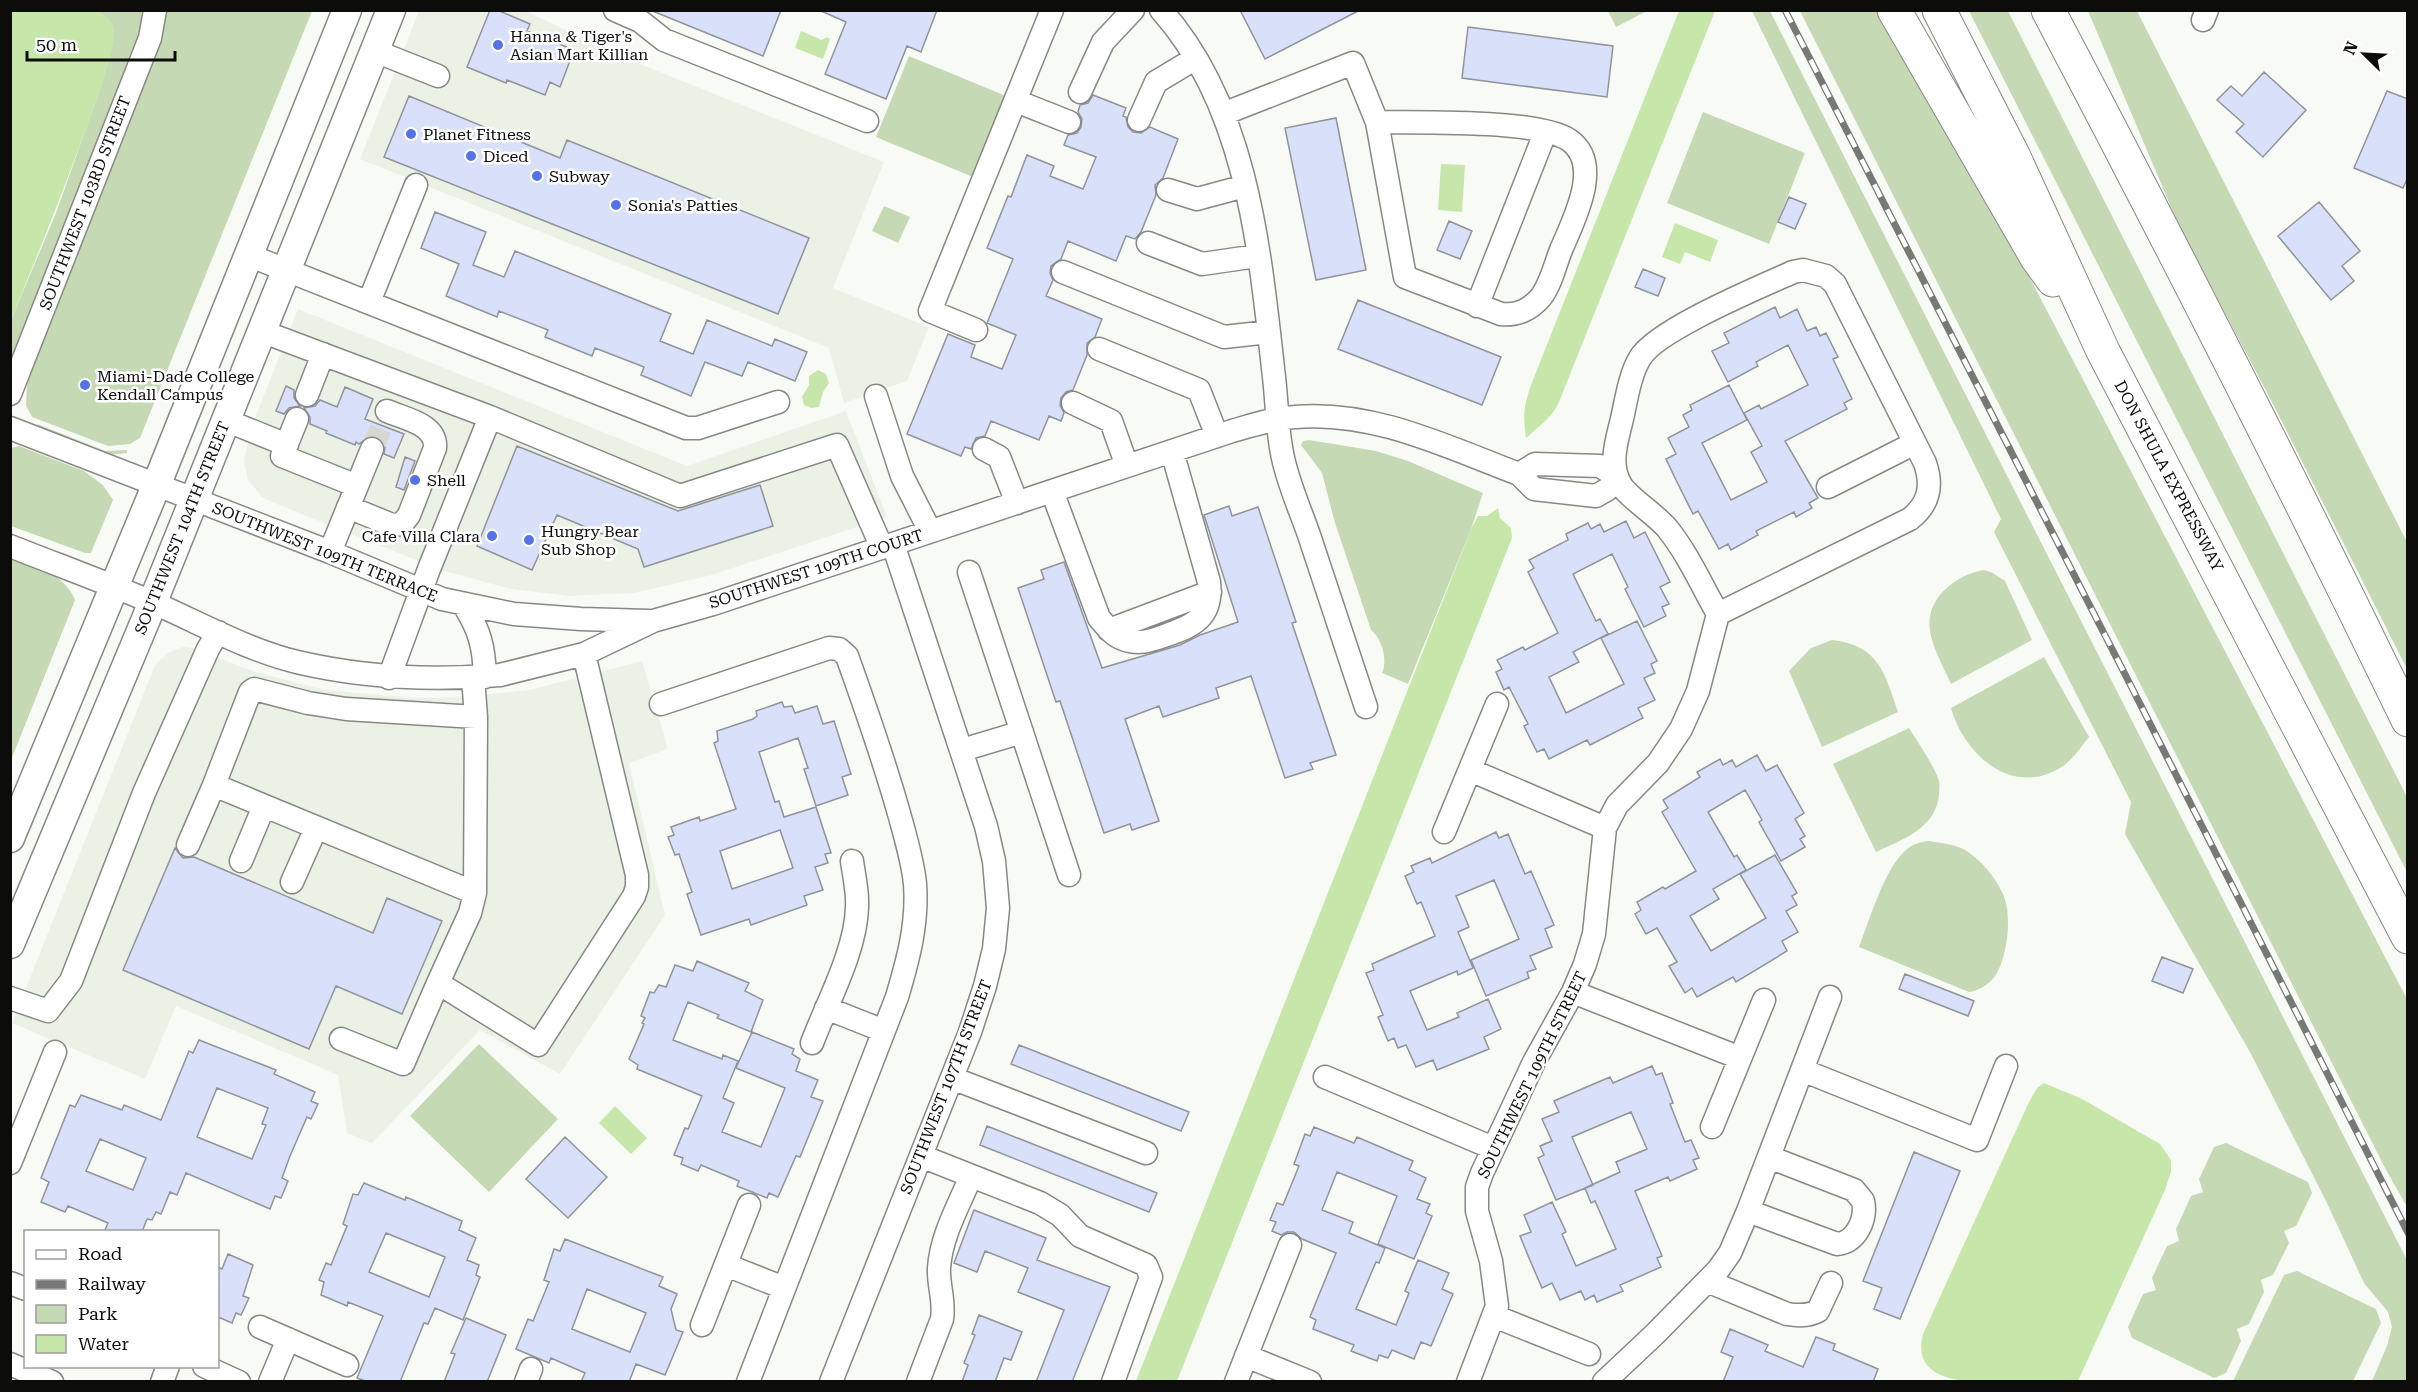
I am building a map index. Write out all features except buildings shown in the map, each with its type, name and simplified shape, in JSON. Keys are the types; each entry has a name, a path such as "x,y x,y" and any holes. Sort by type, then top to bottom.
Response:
{"highway":[{"path":"1894,10 2037,258 2103,351"},
{"name":"DON SHULA EXPRESSWAY","path":"1939,10 2014,157 2103,351 2408,937"},
{"path":"2048,10 2299,495 2408,720"},
{"path":"2073,10 2121,121 2145,194"}],"main road":[{"name":"SOUTHWEST 104TH STREET","path":"10,944 152,603 391,10"},
{"path":"10,838 115,587 342,23 375,51"}],"street":[{"name":"SOUTHWEST 103RD STREET","path":"10,394 150,38 155,10"},
{"path":"615,10 640,21 664,40 867,121"},
{"path":"976,330 930,311 1052,10"},
{"path":"1080,92 1103,42 1133,10"},
{"path":"1161,10 1196,58 1223,114 1245,186 1269,332 1282,455 1366,707"},
{"path":"375,51 438,76"},
{"path":"1139,120 1156,82 1196,58"},
{"path":"1223,114 1353,63 1377,122 1405,277 1501,314 1513,315 1536,302 1545,290 1580,202 1585,183 1582,159 1569,141 1545,132 1507,126 1377,122"},
{"path":"1016,101 1069,122"},
{"path":"1478,306 1545,132"},
{"path":"369,303 416,185"},
{"path":"1168,190 1197,199 1245,186"},
{"path":"1148,243 1202,264 1257,256"},
{"path":"248,255 686,428 698,428 778,402"},
{"path":"1798,270 1821,274 1835,284 1930,477 1929,494 1916,515 1718,614 1681,548 1655,514 1622,487 1617,477 1614,452 1635,369 1644,351 1680,326 1798,270"},
{"path":"1063,272 1224,337 1269,332"},
{"path":"261,331 490,417 389,678"},
{"path":"1100,349 1199,390 1217,436"},
{"path":"307,395 323,354"},
{"path":"348,507 392,525 402,524 408,515 435,448 436,438 423,426 385,418 399,382"},
{"path":"876,396 902,476 930,531"},
{"path":"1073,403 1111,421 1127,466"},
{"name":"SOUTHWEST 109TH COURT","path":"115,587 218,632 295,662 389,678 479,677 500,675 584,654 653,621 713,604 1217,436 1277,420 1315,416 1362,420 1414,434 1519,474 1534,489 1596,496 1608,489 1617,477"},
{"name":"SOUTHWEST 107TH STREET","path":"490,417 680,496 837,445 887,546 962,750 992,850 998,908 996,939 985,986 952,1078 831,1382"},
{"path":"297,419 282,456 357,486"},
{"path":"225,420 287,445"},
{"name":"SOUTHWEST 109TH TERRACE","path":"10,428 330,552 421,591 464,605 514,614 653,621"},
{"path":"1828,487 1915,443"},
{"path":"330,552 372,449"},
{"path":"984,449 999,457 1017,503"},
{"path":"1052,491 1099,618 1109,630 1123,639 1142,643 1191,626 1203,613 1210,592 1172,452"},
{"path":"10,546 115,587"},
{"path":"969,573 1069,875"},
{"path":"341,1039 403,1064 470,913 475,893 476,717 484,649 480,635 464,605"},
{"name":"SOUTHWEST 109TH STREET","path":"1468,1382 1494,1316 1497,1293 1476,1204 1482,1173 1534,1062 1573,992 1585,964 1594,934 1605,828 1617,806 1658,763 1681,729 1698,691 1718,614"},
{"path":"10,998 48,1011 71,981 144,794 208,649 218,632"},
{"path":"661,704 829,648 839,650 847,656 883,757 909,850 915,885 914,931 910,951 884,1031 784,1288 755,1379"},
{"path":"438,983 538,1045 638,887 584,654"},
{"path":"188,845 249,692 254,689 308,703 346,709 476,717"},
{"path":"1444,832 1497,704"},
{"path":"962,750 1022,732"},
{"path":"1470,770 1605,828"},
{"path":"214,784 475,893"},
{"path":"241,861 264,806"},
{"path":"292,882 316,828"},
{"path":"812,1043 844,963 855,924 857,892 852,861"},
{"path":"1573,992 1740,1058"},
{"path":"1604,1382 1644,1346 1722,1265 1730,1253 1830,998"},
{"path":"1712,1127 1764,1000"},
{"path":"826,1008 884,1031"},
{"path":"10,1163 55,1052"},
{"path":"1802,1070 1977,1140 2006,1066"},
{"path":"1325,1077 1493,1148"},
{"path":"952,1078 1146,1153"},
{"path":"921,1156 1040,1203 1060,1215 1080,1236 1143,1263 1149,1269 1151,1277 1113,1382"},
{"path":"1748,1211 1837,1244 1853,1238 1863,1218 1863,1202 1854,1190 1768,1157"},
{"path":"918,1382 942,1318 943,1299 939,1282 940,1257 971,1176"},
{"path":"702,1325 749,1205"},
{"path":"1236,1382 1290,1245"},
{"path":"726,1265 784,1288"},
{"path":"1707,1281 1740,1296 1796,1316 1818,1311 1831,1283"},
{"path":"1494,1316 1588,1354"},
{"path":"260,1327 347,1365"},
{"path":"270,1382 288,1339"},
{"path":"1246,1356 1310,1382"},
{"path":"10,1364 52,1382"},
{"path":"208,1368 238,1382"}],"shaded area":[{"path":"419,11 525,11 640,64 884,162 833,288 929,327 907,381 844,403 829,348 360,159"},
{"path":"298,309 687,466 846,411 887,517 712,575 634,593 569,596 511,589 441,570 272,502 262,497 248,480 244,462 246,450 257,413"},
{"path":"183,647 194,648 252,671 325,690 415,698 462,697 529,690 642,661 668,749 629,763 665,915 560,1074 480,1030 372,1143 347,1133 338,1075 176,1006 145,1079 12,1023 155,665 168,653"}],"green space":[{"path":"98,11 142,11 138,42 11,363 11,320 56,213 100,89 112,46 113,29 108,19"},
{"path":"165,11 312,11 140,438 130,444 108,446 32,417 26,406 27,382 158,48"},
{"path":"1608,11 1647,11 1616,27"},
{"path":"1752,11 1770,11 2407,1260 2407,1381 2372,1381 2387,1346 2392,1327 2388,1312 2364,1283 2326,1201 2251,1054 2125,834 2131,802 1994,532 2001,519"},
{"path":"1800,11 1880,11 1999,219 2407,999 2407,1207 2385,1168"},
{"path":"1969,11 2008,11 2407,797 2407,872"},
{"path":"2088,11 2137,11 2407,542 2407,669 2273,404 2179,226"},
{"path":"909,56 1006,96 973,177 876,137"},
{"path":"1703,112 1805,153 1769,244 1667,203"},
{"path":"884,206 910,217 898,243 872,231"},
{"path":"37,424 105,451 127,450 127,453 108,455 42,429"},
{"path":"1309,440 1376,451 1408,461 1483,493 1471,529 1408,684 1382,673 1383,650 1371,630 1335,523 1322,473 1301,445 1303,441"},
{"path":"19,446 84,471 103,485 113,500 91,553 85,553 11,526 11,448"},
{"path":"11,556 57,577 75,600 11,760"},
{"path":"1983,570 2005,581 2032,640 1951,684 1931,638 1932,609 1937,599 1952,584"},
{"path":"1832,640 1848,643 1870,655 1884,674 1898,712 1822,747 1789,671 1811,648"},
{"path":"2044,657 2089,737 2072,758 2060,768 2042,776 2025,777 2008,774 1992,766 1979,755 1957,725 1951,708"},
{"path":"1909,728 1937,775 1939,795 1932,816 1925,824 1907,837 1876,852 1833,764"},
{"path":"1928,841 1964,849 1973,856 1992,876 2006,902 2008,932 2001,963 1990,982 1973,991 1969,992 1859,947 1878,895 1898,858 1908,848"},
{"path":"479,1044 558,1119 489,1192 410,1116"},
{"path":"2226,1143 2308,1182 2312,1193 2296,1226 2284,1231 2289,1243 2273,1275 2261,1280 2264,1292 2249,1324 2237,1329 2241,1341 2226,1373 2214,1378 2132,1338 2128,1327 2143,1294 2156,1290 2152,1278 2167,1246 2179,1241 2176,1229 2191,1196 2203,1192 2199,1179 2214,1147"},
{"path":"2297,1271 2376,1309 2381,1323 2353,1381 2233,1381 2284,1275"}],"water":[{"path":"11,10 98,11 111,22 113,36 110,59 98,96 11,320"},
{"path":"1679,11 1715,11 1559,402 1549,417 1526,438 1524,412 1531,385"},
{"path":"801,31 822,40 827,37 830,39 823,59 795,48"},
{"path":"1441,164 1465,165 1462,212 1438,210"},
{"path":"1675,223 1718,240 1710,262 1685,252 1680,264 1662,257"},
{"path":"818,370 826,374 829,383 823,392 819,407 811,408 804,405 802,397 809,385 809,376"},
{"path":"1498,508 1500,518 1511,528 1512,538 1177,1381 1136,1381 1471,529 1478,516 1487,516"},
{"path":"2044,1083 2082,1099 2160,1144 2171,1160 2171,1172 2165,1190 2078,1381 1982,1382 1950,1378 1936,1373 1926,1364 1921,1352 1923,1334 2029,1102 2037,1088"},
{"path":"615,1106 647,1138 631,1154 599,1123"}],"tunnel":[{"path":"372,449 382,425"}],"railway":[{"path":"1785,10 2408,1233"}],"place":[{"name":"Hanna & Tiger's Asian Mart Killian","path":"498,45"},
{"name":"Planet Fitness","path":"411,134"},
{"name":"Diced","path":"471,156"},
{"name":"Subway","path":"537,176"},
{"name":"Sonia's Patties","path":"616,205"},
{"name":"Miami-Dade College Kendall Campus","path":"85,385"},
{"name":"Shell","path":"415,480"},
{"name":"Cafe Villa Clara","path":"492,536"},
{"name":"Hungry Bear Sub Shop","path":"529,540"}]}
